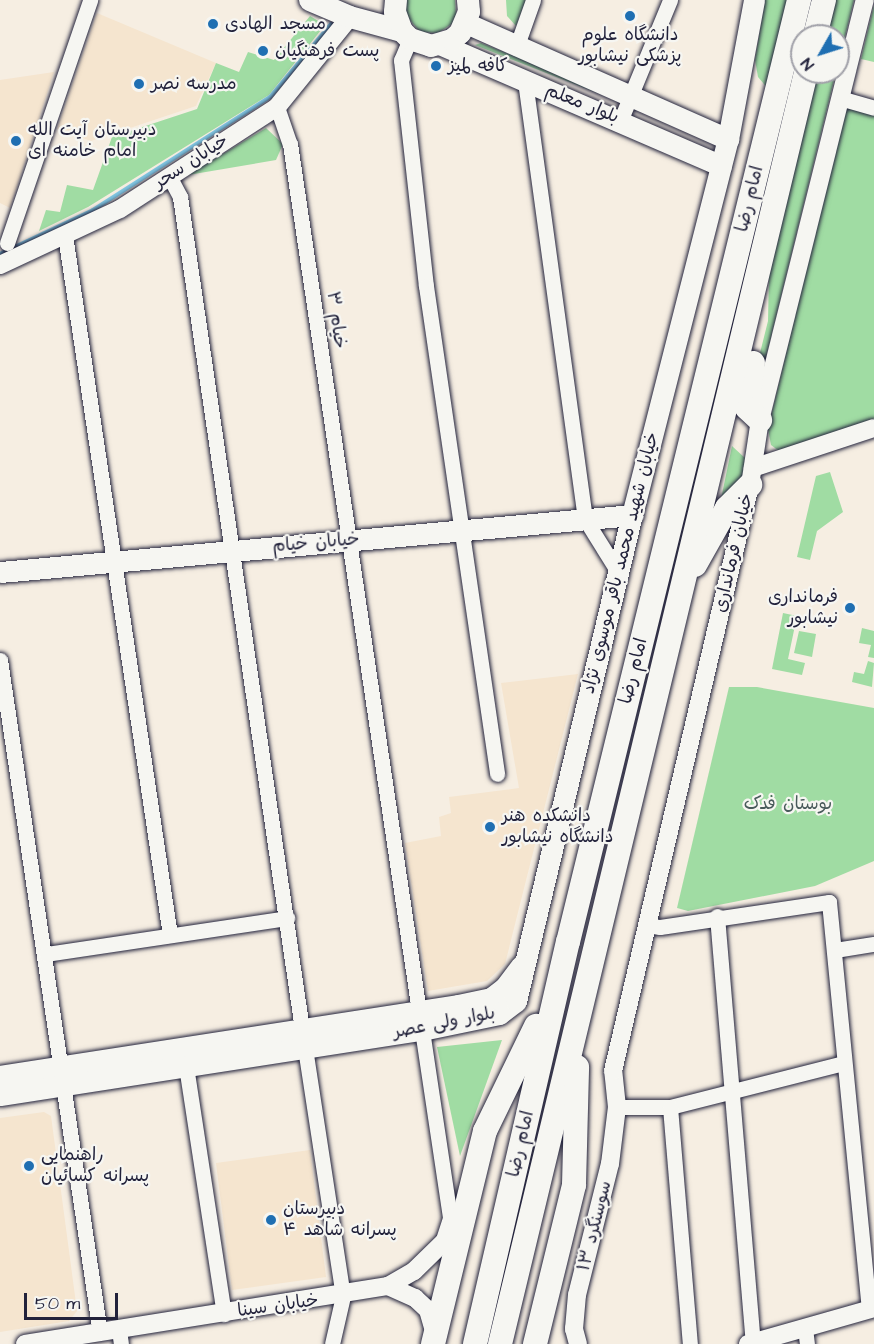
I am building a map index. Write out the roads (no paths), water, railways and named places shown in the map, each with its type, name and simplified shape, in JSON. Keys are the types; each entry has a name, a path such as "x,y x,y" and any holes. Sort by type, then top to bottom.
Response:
{"highway":[{"name":"امام رضا","path":"475,1344 568,942 799,0"},
{"path":"818,24 824,0"},
{"name":"امام رضا","path":"500,1344 678,592 759,272 803,84"},
{"path":"759,272 763,319 746,394 747,408 760,420"},
{"path":"678,592 727,507 752,477"},
{"path":"434,1340 485,1131 528,1048 568,942"},
{"path":"535,1344 574,1185 578,1141 574,1084 594,947"}],"main road":[{"path":"309,0 431,46 442,45 460,33 471,9"},
{"path":"396,0 395,12 406,35"},
{"name":"خیابان شهید محمد باقر موسوی نژاد","path":"525,961 632,514 728,139 754,0"},
{"name":"بلوار معلم","path":"471,9 516,48 728,139"},
{"name":"بلوار معلم","path":"442,45 621,119 721,166"},
{"name":"خیابان خیام","path":"0,572 632,514"},
{"name":"بلوار ولی عصر","path":"0,1095 62,1076 420,1020 491,998 505,987 525,961"},
{"name":"بلوار ولی عصر","path":"0,1076 62,1076 186,1066 304,1039"}],"street":[{"path":"7,243 90,0"},
{"path":"516,48 533,0"},
{"path":"621,119 670,0"},
{"name":"خیابان فرمانداری","path":"617,1107 613,1071 752,477 760,420 865,0"},
{"name":"خیابان سحر","path":"0,265 120,209 277,107 350,17"},
{"path":"406,35 401,60 426,286 497,774"},
{"path":"525,81 557,299 585,519 618,572"},
{"path":"840,98 874,108"},
{"name":"خیام ۳","path":"277,107 290,144 450,1218 440,1249"},
{"path":"169,176 180,197 230,551 343,1296 332,1344"},
{"path":"65,235 170,935"},
{"path":"752,477 874,428"},
{"path":"0,660 46,954 100,1333"},
{"path":"647,926 660,927 717,916 829,902 844,1063 872,1308 806,1336 751,1343 733,1091 717,916"},
{"path":"46,954 286,918"},
{"path":"835,950 874,944"},
{"path":"617,1107 670,1107 844,1063"},
{"path":"186,1066 224,1314"},
{"name":"سوسنگرد ۱۳","path":"578,1344 574,1329 578,1295 610,1164 617,1107"},
{"path":"670,1107 690,1344"},
{"path":"388,1286 440,1249 463,1224"},
{"path":"388,1286 415,1298 428,1310 434,1340"},
{"name":"خیابان سینا","path":"25,1344 100,1333 120,1337 224,1314 343,1296 388,1286"}],"waterway":[{"path":"0,254 93,210 270,97 331,24"}],"place":[{"name":"دانشگاه علوم پزشکی نیشابور","path":"630,16"},
{"name":"مسجد الهادی","path":"213,24"},
{"name":"پست فرهنگیان","path":"263,51"},
{"name":"کافه لمیز","path":"436,66"},
{"name":"مدرسه نصر","path":"139,84"},
{"name":"دبیرستان آیت الله امام خامنه ای","path":"16,141"},
{"name":"فرمانداری نیشابور","path":"850,608"},
{"name":"دانشکده هنر دانشگاه نیشابور","path":"490,827"},
{"name":"راهنمایی پسرانه کسائیان","path":"29,1166"},
{"name":"دبیرستان پسرانه شاهد ۴","path":"271,1220"}],"park label":[{"name":"بوستان فدک","path":"788,804"}]}
